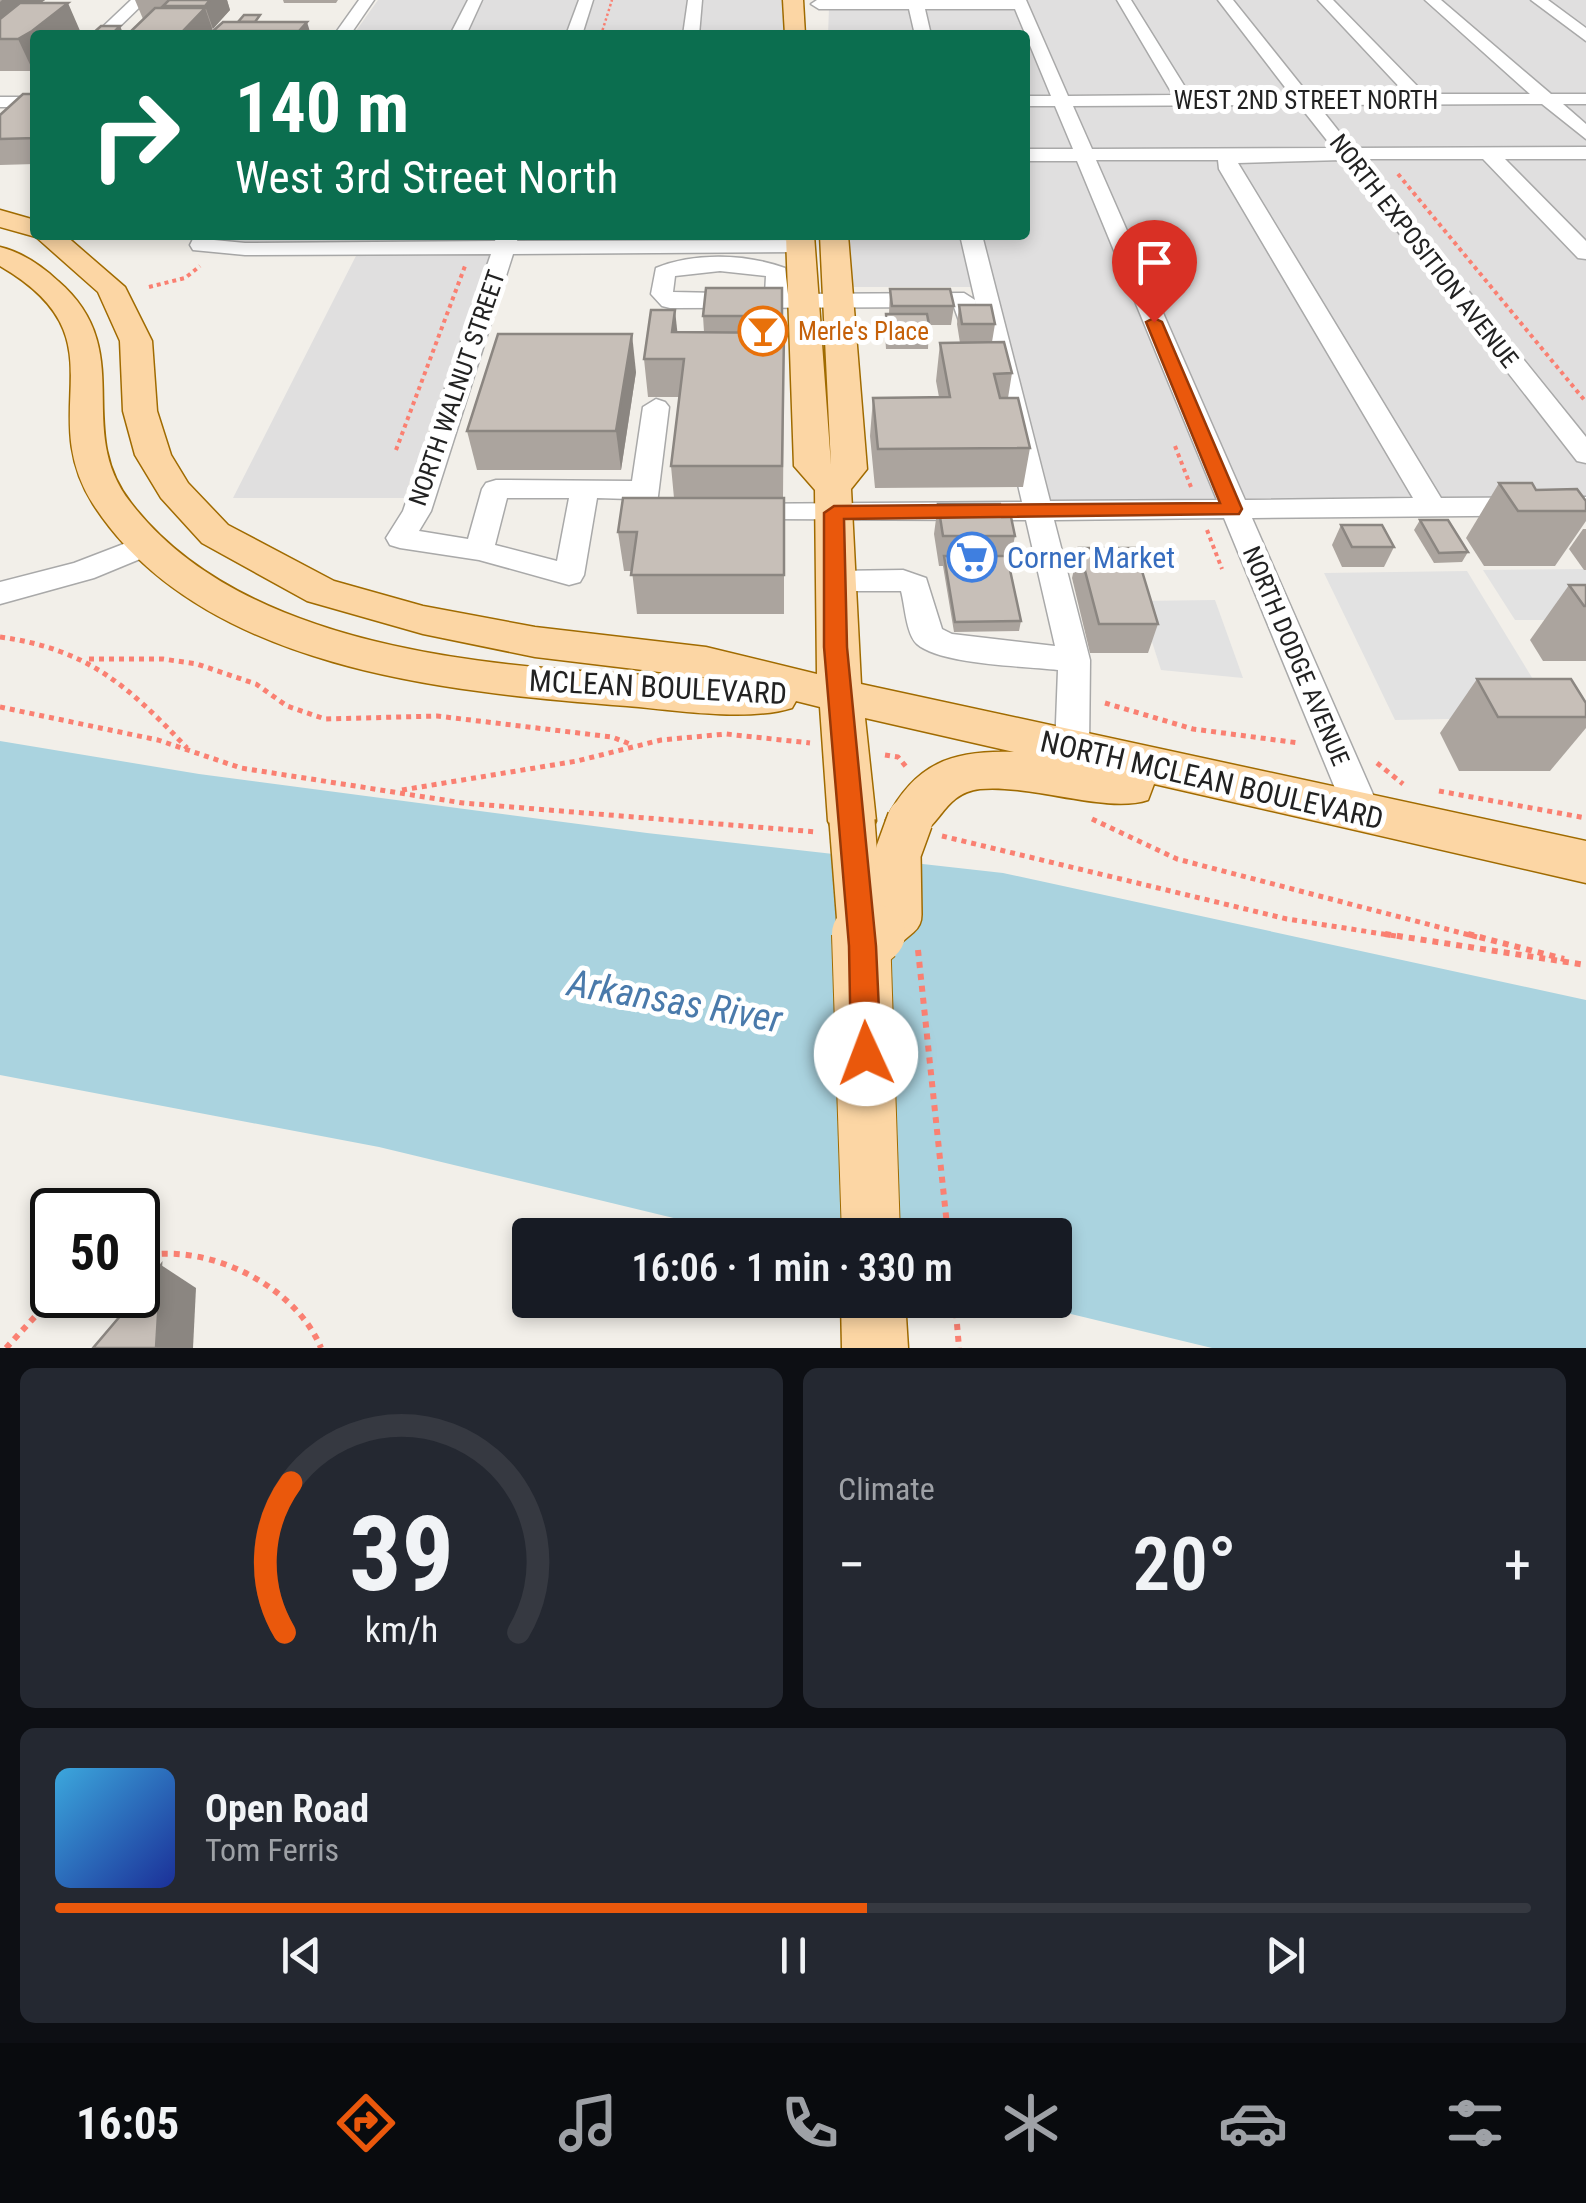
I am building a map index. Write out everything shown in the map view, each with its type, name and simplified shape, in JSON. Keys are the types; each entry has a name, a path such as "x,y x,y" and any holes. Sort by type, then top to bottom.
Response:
{"main road":[{"path":"793,0 795,30"},
{"path":"0,218 30,227"},
{"name":"MCLEAN BOULEVARD","path":"54,240 110,287 125,313 136,341 140,411 153,455 174,490 215,534 262,563 321,591 424,620 536,642 706,662 839,696"},
{"path":"800,240 790,301 812,466 834,500"},
{"path":"834,240 849,469 834,500 844,748 837,826 862,946 870,1218"},
{"name":"MCLEAN BOULEVARD","path":"0,255 26,268 59,295 88,350 90,458 103,488 146,545 190,582 260,621 330,648 393,664 708,696 839,696"},
{"name":"NORTH MCLEAN BOULEVARD","path":"839,696 1586,862"},
{"path":"862,946 899,915 898,853 948,777 1008,769 1152,790 1242,788"},
{"path":"874,1318 875,1348"}],"street":[{"path":"107,30 140,0"},
{"path":"346,30 367,0"},
{"path":"461,30 476,0"},
{"path":"576,30 586,0"},
{"path":"692,30 695,0"},
{"path":"1124,0 1185,101"},
{"name":"NORTH EXPOSITION AVENUE","path":"1224,0 1586,455"},
{"path":"1324,0 1420,100"},
{"path":"1432,0 1586,133"},
{"path":"1538,0 1586,36"},
{"path":"820,8 1020,2"},
{"name":"NORTH DODGE AVENUE","path":"1020,2 1364,815"},
{"path":"916,4 922,30"},
{"name":"WEST 2ND STREET NORTH","path":"1030,101 1586,98"},
{"path":"1488,153 1586,253"},
{"path":"1030,155 1586,153"},
{"path":"1244,154 1228,160 1228,168 1432,507"},
{"path":"203,240 246,249 354,241 472,247 506,241 800,240"},
{"path":"972,240 1074,660 1072,749"},
{"name":"NORTH WALNUT STREET","path":"479,550 400,538 418,511 506,241"},
{"path":"790,301 776,273 763,266 678,266 664,273 662,294 670,301 790,301 838,300 964,300 967,316"},
{"path":"656,407 642,513 705,513 834,500 1037,511 1586,506"},
{"path":"585,489 569,575 479,550 496,489 585,489 645,490"},
{"path":"0,594 82,571 146,545"},
{"path":"836,582 903,580 916,585 928,636 947,646 1074,660"}],"path":[{"path":"603,30 612,0"},
{"path":"1382,154 1586,402"},
{"path":"396,450 472,247"},
{"path":"0,637 61,646 89,660 111,674 189,750"},
{"path":"89,660 196,664 256,684 287,706 325,719 436,716 612,737 632,745"},
{"path":"0,707 189,750 241,768 462,803 749,830 837,826"},
{"path":"395,791 577,760 632,745 726,734 844,748 898,757 923,816 949,836 1287,918 1586,965"},
{"path":"1076,811 1178,859 1586,965"},
{"path":"918,940 946,1218"},
{"path":"160,1252 214,1262 264,1282 301,1312 318,1335 322,1348"},
{"path":"6,1348 34,1318"},
{"path":"956,1318 960,1348"}],"shaded area":[{"path":"378,0 785,0 786,30 357,30"},
{"path":"1026,0 1586,0 1586,93 1030,95 1030,30 828,30 829,8"},
{"path":"1586,104 1586,506 1037,511 996,287 849,287 845,240 1030,240 1030,106"},
{"path":"228,240 779,240 495,243 404,498 233,498 363,242"},
{"path":"1586,569 1586,620 1515,620 1483,570"},
{"path":"1467,571 1556,717 1395,720 1324,573"},
{"path":"1215,600 1243,678 1161,670 1139,601"}],"water":[{"name":"Arkansas River","path":"0,741 199,774 647,833 1003,873 1586,1000 1586,1348 1212,1348 1072,1314 1072,1218 673,1218 379,1147 0,1075"}],"building":[{"path":"169,0 210,0 205,6 163,6"},
{"path":"20,3 68,3 18,39 0,39 0,19"},
{"path":"155,8 205,8 184,30 132,30"},
{"path":"244,15 260,15 255,22 238,22"},
{"path":"223,22 307,22 300,30 214,30"},
{"path":"101,26 120,26 116,30 97,30"},
{"path":"23,94 30,94 30,138 0,139 0,115"},
{"path":"706,288 782,288 782,316 703,316"},
{"path":"890,289 950,289 954,306 892,306"},
{"path":"959,305 991,305 995,324 962,324"},
{"path":"651,310 675,310 672,332 784,333 782,466 671,466 684,359 644,359"},
{"path":"886,314 927,314 930,330 887,330"},
{"path":"498,334 632,334 616,431 467,431"},
{"path":"1004,342 1012,373 994,374 1000,398 1018,398 1030,448 878,449 873,398 950,397 940,343"},
{"path":"1499,483 1532,483 1536,490 1577,489 1586,501 1586,511 1518,511"},
{"path":"623,498 784,498 784,575 631,575 637,532 618,532"},
{"path":"938,504 1000,504 1002,517 1011,517 1015,536 943,536"},
{"path":"1420,520 1448,520 1468,552 1439,553"},
{"path":"1341,525 1382,525 1394,547 1352,547"},
{"path":"1079,548 1135,548 1158,624 1099,624"},
{"path":"944,556 1007,556 1021,621 955,622"},
{"path":"1569,585 1586,585 1586,606 1584,606"},
{"path":"1477,679 1571,679 1586,703 1586,717 1498,717"},
{"path":"118,1318 158,1318 156,1348 93,1348"}],"place":[{"name":"Merle's Place","path":"763,331"},
{"name":"Corner Market","path":"972,557"}],"route":[{"path":"866,1054 862,946 836,647 834,513 1232,509 1154,322"}]}
